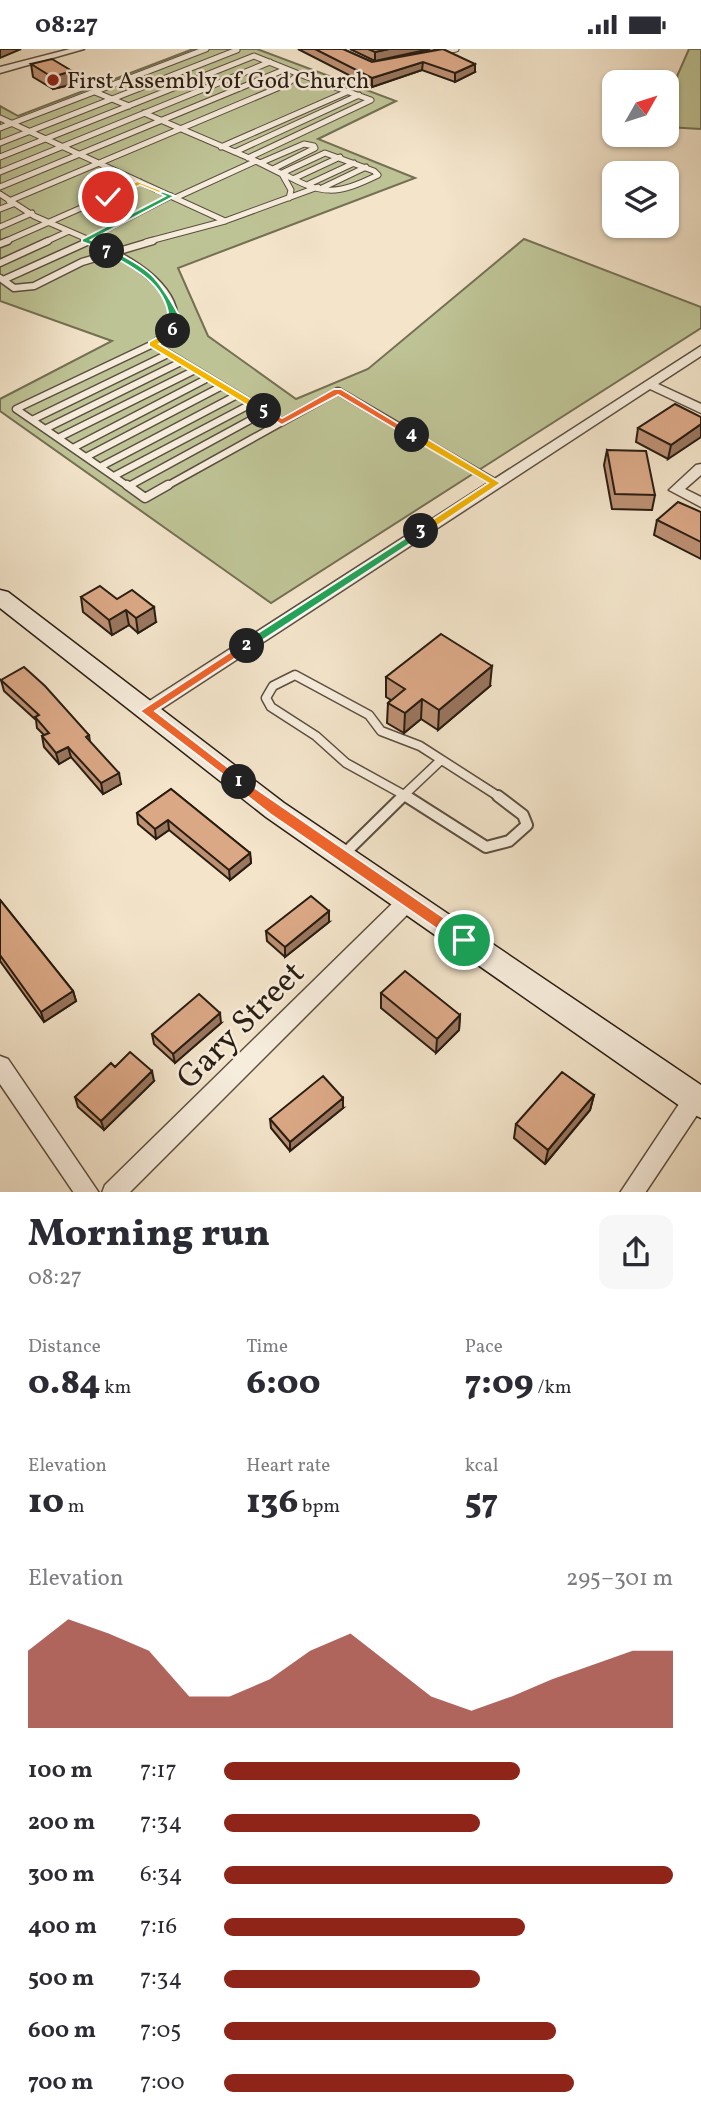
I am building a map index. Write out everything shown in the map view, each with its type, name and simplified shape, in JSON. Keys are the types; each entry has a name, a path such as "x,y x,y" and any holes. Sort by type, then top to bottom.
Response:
{"main road":[{"path":"0,597 275,810 698,1101"}],"street":[{"path":"0,70 80,49"},
{"path":"146,711 701,350"},
{"path":"654,381 701,398"},
{"path":"654,381 701,409"},
{"path":"701,468 676,490 701,503"},
{"name":"Gary Street","path":"113,1192 408,901"},
{"path":"0,1066 88,1192"},
{"path":"631,1192 698,1101"}],"lane":[{"path":"0,128 206,49"},
{"path":"429,55 456,49"},
{"path":"0,143 236,50 371,100 248,158"},
{"path":"0,157 254,56"},
{"path":"0,172 270,62"},
{"path":"0,187 286,69"},
{"path":"0,209 7,202 287,84 299,74"},
{"path":"221,146 349,91"},
{"path":"95,92 272,169 309,184 320,188 342,192 377,174 366,167 325,153 282,173"},
{"path":"235,152 359,95"},
{"path":"0,118 225,221"},
{"path":"1,279 86,241 173,197 304,144 314,146 315,148 272,169"},
{"path":"295,178 340,157"},
{"path":"309,184 354,163"},
{"path":"1,279 14,288 34,286 111,252 225,221 320,188 366,167"},
{"path":"282,173 291,190 289,198"},
{"path":"0,244 140,182"},
{"path":"0,194 7,202 111,252 150,275 175,315 172,332 153,344 16,409 145,498 338,391 496,483"},
{"path":"0,227 32,213"},
{"path":"0,263 67,232"},
{"path":"153,344 282,422"},
{"path":"32,420 168,354"},
{"path":"45,429 181,362"},
{"path":"58,438 195,370"},
{"path":"73,448 208,378"},
{"path":"86,457 222,386"},
{"path":"100,467 237,395"},
{"path":"114,476 251,404"},
{"path":"129,486 265,412"},
{"path":"295,675 369,715 381,731 420,746 523,815 527,825 516,838 500,846 486,847 404,795 346,763 316,736 271,707 266,698 267,691 283,678 295,675"},
{"path":"342,856 441,760"}],"green space":[{"path":"193,49 257,49 396,101 318,139 415,178 178,268 208,336 296,399 368,369 524,239 701,307 701,328 271,603 0,411 0,399 112,341 0,301 0,106 18,116"},
{"path":"689,49 701,49 701,129 679,128 679,72"}],"building":[{"path":"315,49 343,49 372,62 443,49 475,64 455,73 423,62 372,78"},
{"path":"368,49 389,49 375,52"},
{"path":"52,59 72,71 52,77 31,64"},
{"path":"675,404 701,417 701,424 671,445 638,428"},
{"path":"607,450 646,451 655,495 615,494"},
{"path":"678,502 701,512 701,542 657,520"},
{"path":"100,586 117,599 132,590 154,607 136,618 126,610 109,620 81,597"},
{"path":"441,634 492,666 439,710 422,699 405,713 388,703 405,689 386,677"},
{"path":"24,667 89,735 86,737 119,773 101,783 68,747 56,753 42,736 49,733 35,717 39,715 1,680"},
{"path":"171,789 250,853 229,870 168,820 155,829 137,813"},
{"path":"311,896 329,911 285,947 266,931"},
{"path":"0,900 73,991 41,1012 0,955"},
{"path":"405,971 460,1015 437,1039 381,993"},
{"path":"199,994 220,1013 173,1054 152,1034"},
{"path":"130,1052 152,1071 101,1121 75,1097 111,1063 115,1067"},
{"path":"562,1072 594,1095 548,1150 516,1124"},
{"path":"323,1076 343,1098 290,1142 270,1119"}],"place":[{"name":"First Assembly of God Church","path":"53,80"}],"route":[{"path":"108,197 140,182 171,196 84,241 128,260 157,283 175,315 176,324 172,332 153,344 282,422 338,391 496,483 146,711 275,810 464,940"}]}
